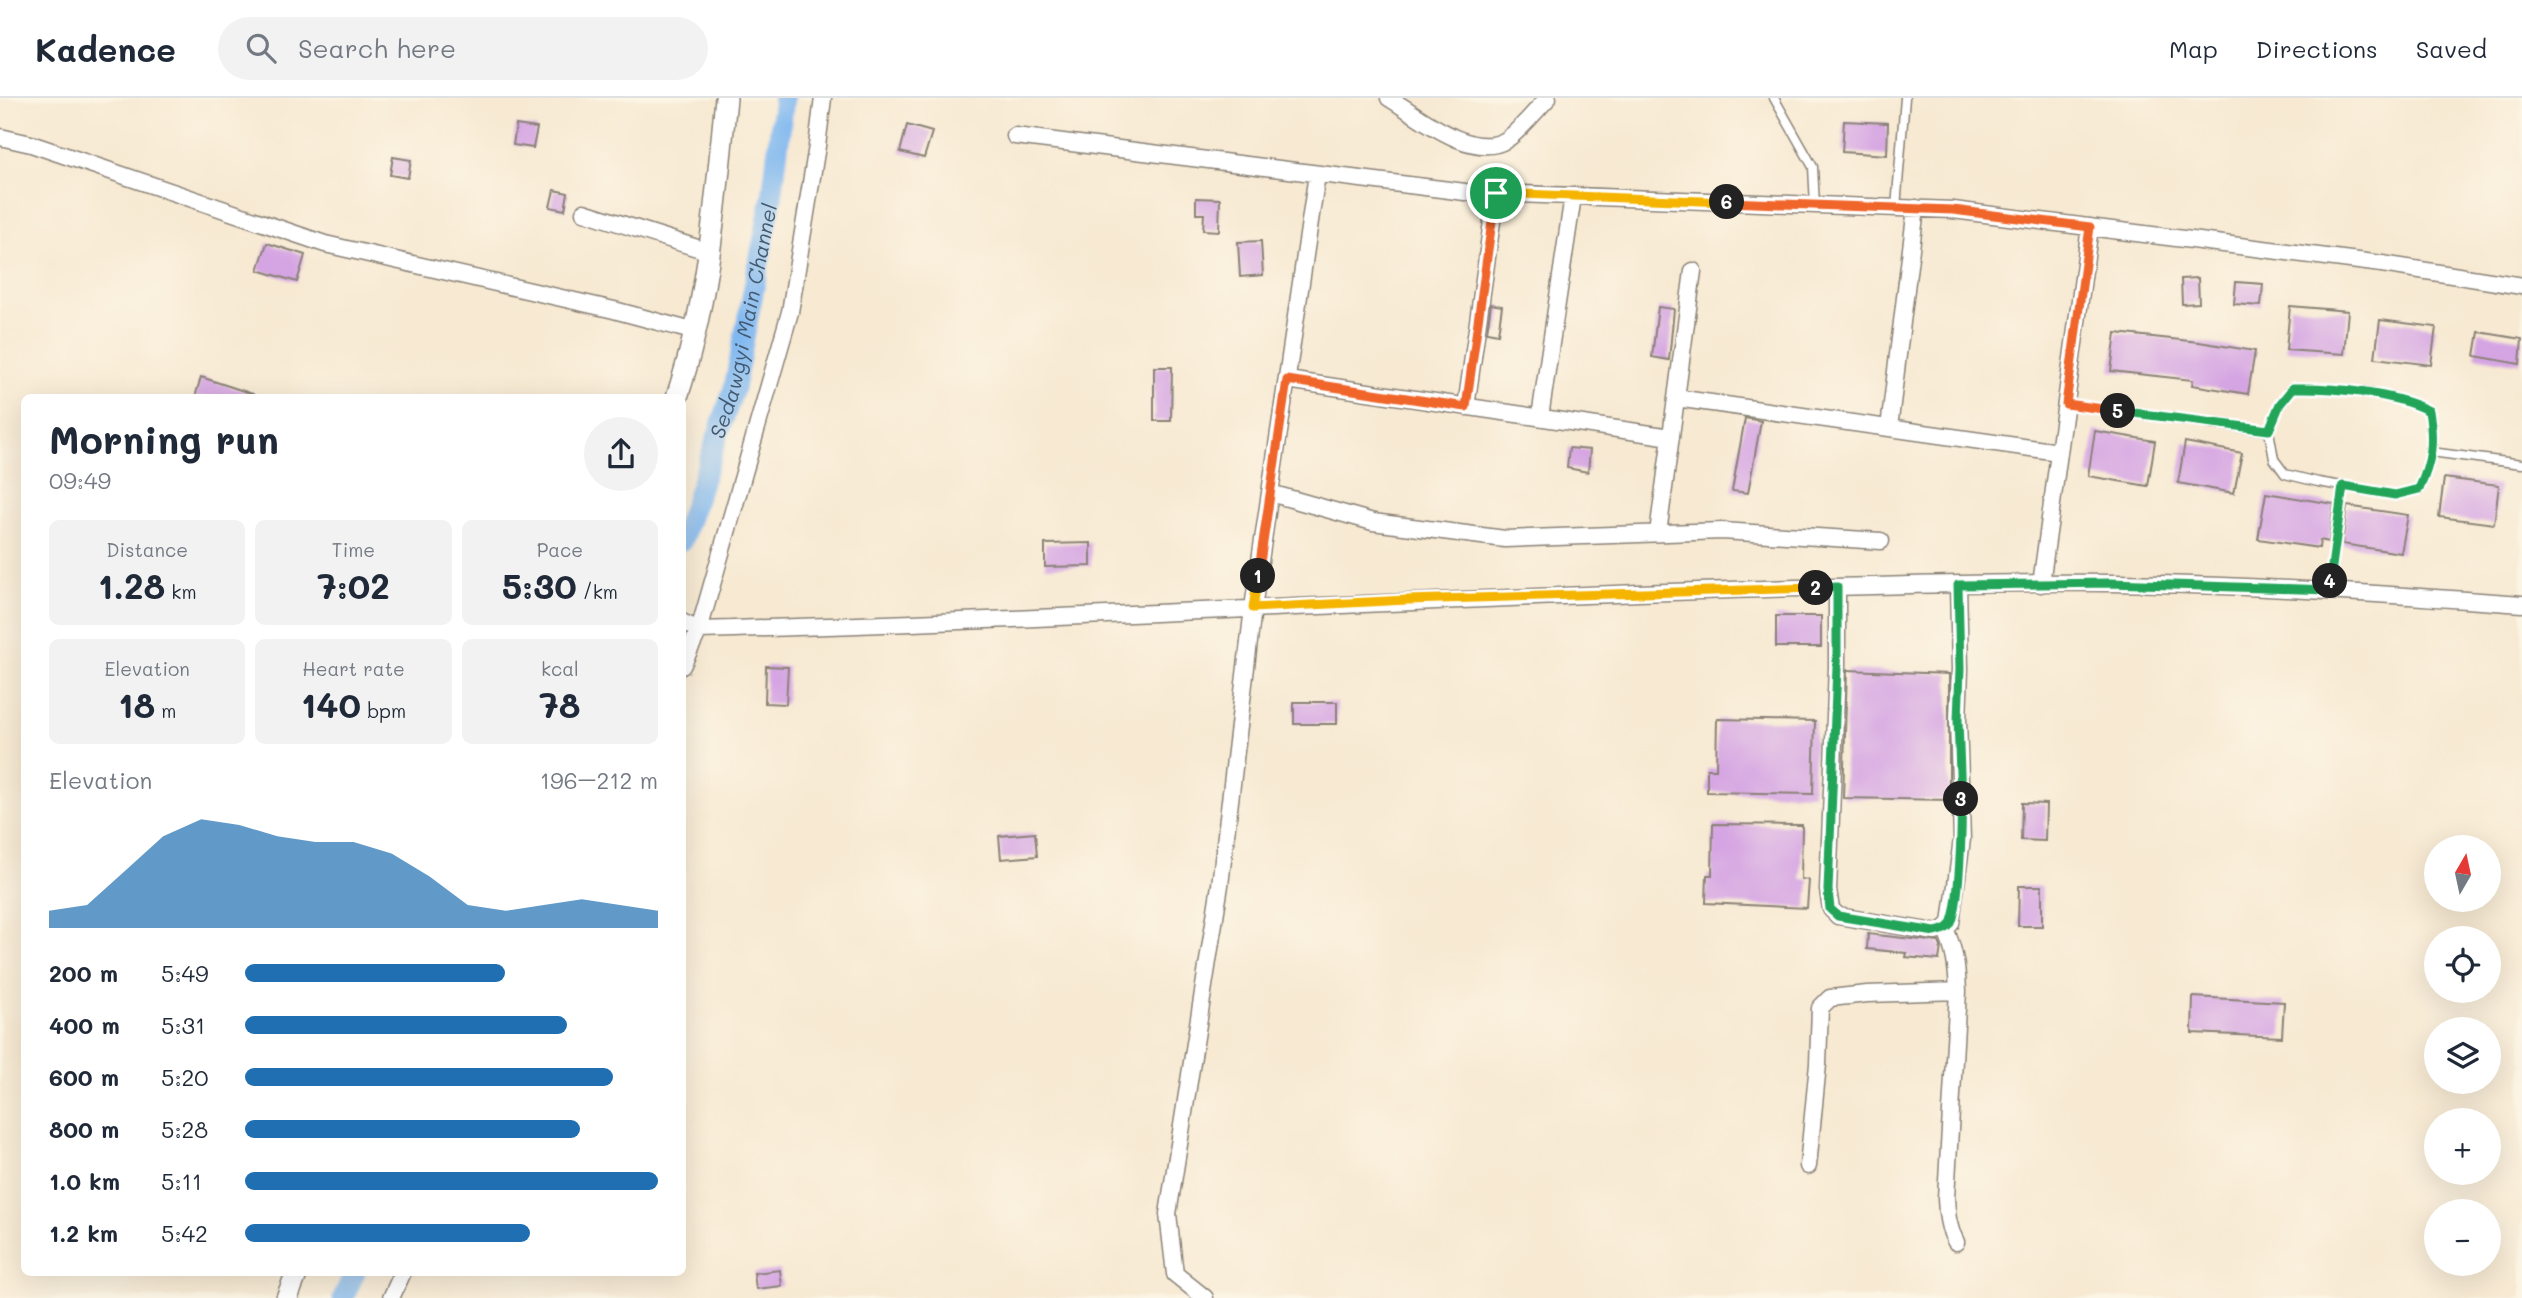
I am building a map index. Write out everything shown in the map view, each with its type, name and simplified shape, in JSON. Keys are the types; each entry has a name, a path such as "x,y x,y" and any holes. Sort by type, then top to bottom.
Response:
{"street":[{"path":"678,394 696,332 710,252 726,98"},
{"path":"686,658 699,630 790,312 823,98"},
{"path":"1389,98 1453,137 1472,144 1491,145 1506,140 1548,98"},
{"path":"1015,136 1465,192 1953,210 2382,264 2522,286"},
{"path":"0,137 31,144 325,244 614,310 696,332"},
{"path":"1205,1298 1175,1274 1168,1214 1220,886 1253,608 1317,174"},
{"path":"1466,407 1496,193"},
{"path":"1539,417 1573,196"},
{"path":"1889,428 1916,208"},
{"path":"584,212 710,252"},
{"path":"2041,584 2090,227"},
{"path":"1658,533 1693,271"},
{"path":"1287,380 1671,437"},
{"path":"1676,398 2059,452"},
{"path":"1270,493 1373,522 1505,539 1722,531 1881,541"},
{"path":"686,624 699,630 916,624 1421,600 1837,587 2110,583 2329,590 2522,604"},
{"path":"1837,587 1837,667 1828,890 1830,909 1838,916 1935,932 1945,929 1951,923 1962,839 1958,720 1958,585"},
{"path":"1945,929 1956,961 1958,991 1946,1198 1948,1224 1956,1242"},
{"path":"1808,1166 1821,1008 1824,1001 1867,994 1958,991"},
{"path":"287,1298 295,1276"},
{"path":"390,1298 401,1276"}],"lane":[{"path":"1774,98 1813,167 1815,205"},
{"path":"1896,208 1905,98"},
{"path":"2323,387 2412,402 2429,411 2432,430 2430,466 2419,489 2395,495 2286,474 2274,459 2269,430 2280,404 2293,388 2323,387"},
{"path":"2066,404 2269,430"},
{"path":"2431,452 2522,464"},
{"path":"2329,590 2343,486"}],"building":[{"path":"1844,121 1888,123 1887,155 1842,152"},
{"path":"516,125 537,128 533,148 513,145"},
{"path":"907,125 932,132 924,158 900,152"},
{"path":"393,157 411,160 408,178 390,175"},
{"path":"554,190 568,193 565,210 550,207"},
{"path":"1196,198 1220,199 1219,231 1203,230 1204,214 1196,214"},
{"path":"1261,241 1263,275 1240,277 1238,242"},
{"path":"267,243 305,255 297,282 258,270"},
{"path":"2198,278 2199,303 2182,304 2181,279"},
{"path":"2236,282 2263,284 2261,306 2234,304"},
{"path":"1491,304 1502,306 1498,334 1487,332"},
{"path":"2290,306 2348,311 2344,354 2286,350"},
{"path":"1658,307 1674,309 1669,360 1652,357"},
{"path":"2380,320 2436,327 2431,365 2375,358"},
{"path":"2479,332 2522,339 2520,364 2475,356"},
{"path":"2116,333 2255,351 2248,394 2192,385 2193,380 2111,371"},
{"path":"1154,367 1172,367 1171,421 1154,421"},
{"path":"201,377 253,394 196,394"},
{"path":"1745,418 1761,421 1748,493 1732,491"},
{"path":"2095,431 2155,441 2148,486 2088,476"},
{"path":"2185,442 2242,453 2234,493 2178,483"},
{"path":"1569,448 1590,450 1588,472 1567,468"},
{"path":"2444,478 2499,485 2494,524 2439,517"},
{"path":"2266,493 2334,504 2329,542 2320,540 2319,548 2258,539"},
{"path":"2347,506 2408,515 2401,553 2342,544"},
{"path":"1091,543 1091,566 1045,567 1045,544"},
{"path":"1776,616 1821,616 1821,647 1776,647"},
{"path":"766,666 788,667 786,704 765,703"},
{"path":"1847,670 1949,674 1949,800 1843,798"},
{"path":"1294,702 1337,702 1337,724 1294,724"},
{"path":"1717,719 1815,721 1813,794 1707,792 1707,769 1716,769"},
{"path":"2022,803 2046,804 2045,841 2021,840"},
{"path":"1713,824 1802,825 1801,879 1809,880 1807,908 1706,903 1707,875 1712,875"},
{"path":"1035,833 1037,856 1001,859 999,836"},
{"path":"2019,886 2042,886 2042,926 2018,926"},
{"path":"1868,934 1939,942 1939,960 1905,957 1906,953 1867,949"},
{"path":"2193,997 2284,1002 2282,1037 2192,1033"},
{"path":"780,1270 782,1286 756,1289 754,1273"}],"waterway":[{"name":"Sedawgyi Main Channel","path":"686,528 734,388 772,197 784,98"},
{"name":"Sedawgyi Main Channel","path":"343,1298 353,1276"}],"route":[{"path":"1496,193 1953,210 2090,227 2066,404 2269,430 2280,404 2293,388 2323,387 2412,402 2429,411 2432,430 2430,466 2419,489 2395,495 2343,486 2329,590 2110,583 1958,585 1958,720 1962,839 1951,923 1945,929 1935,932 1838,916 1830,909 1828,899 1837,667 1837,587 1407,600 1253,608 1287,380 1466,407 1496,193"}]}
